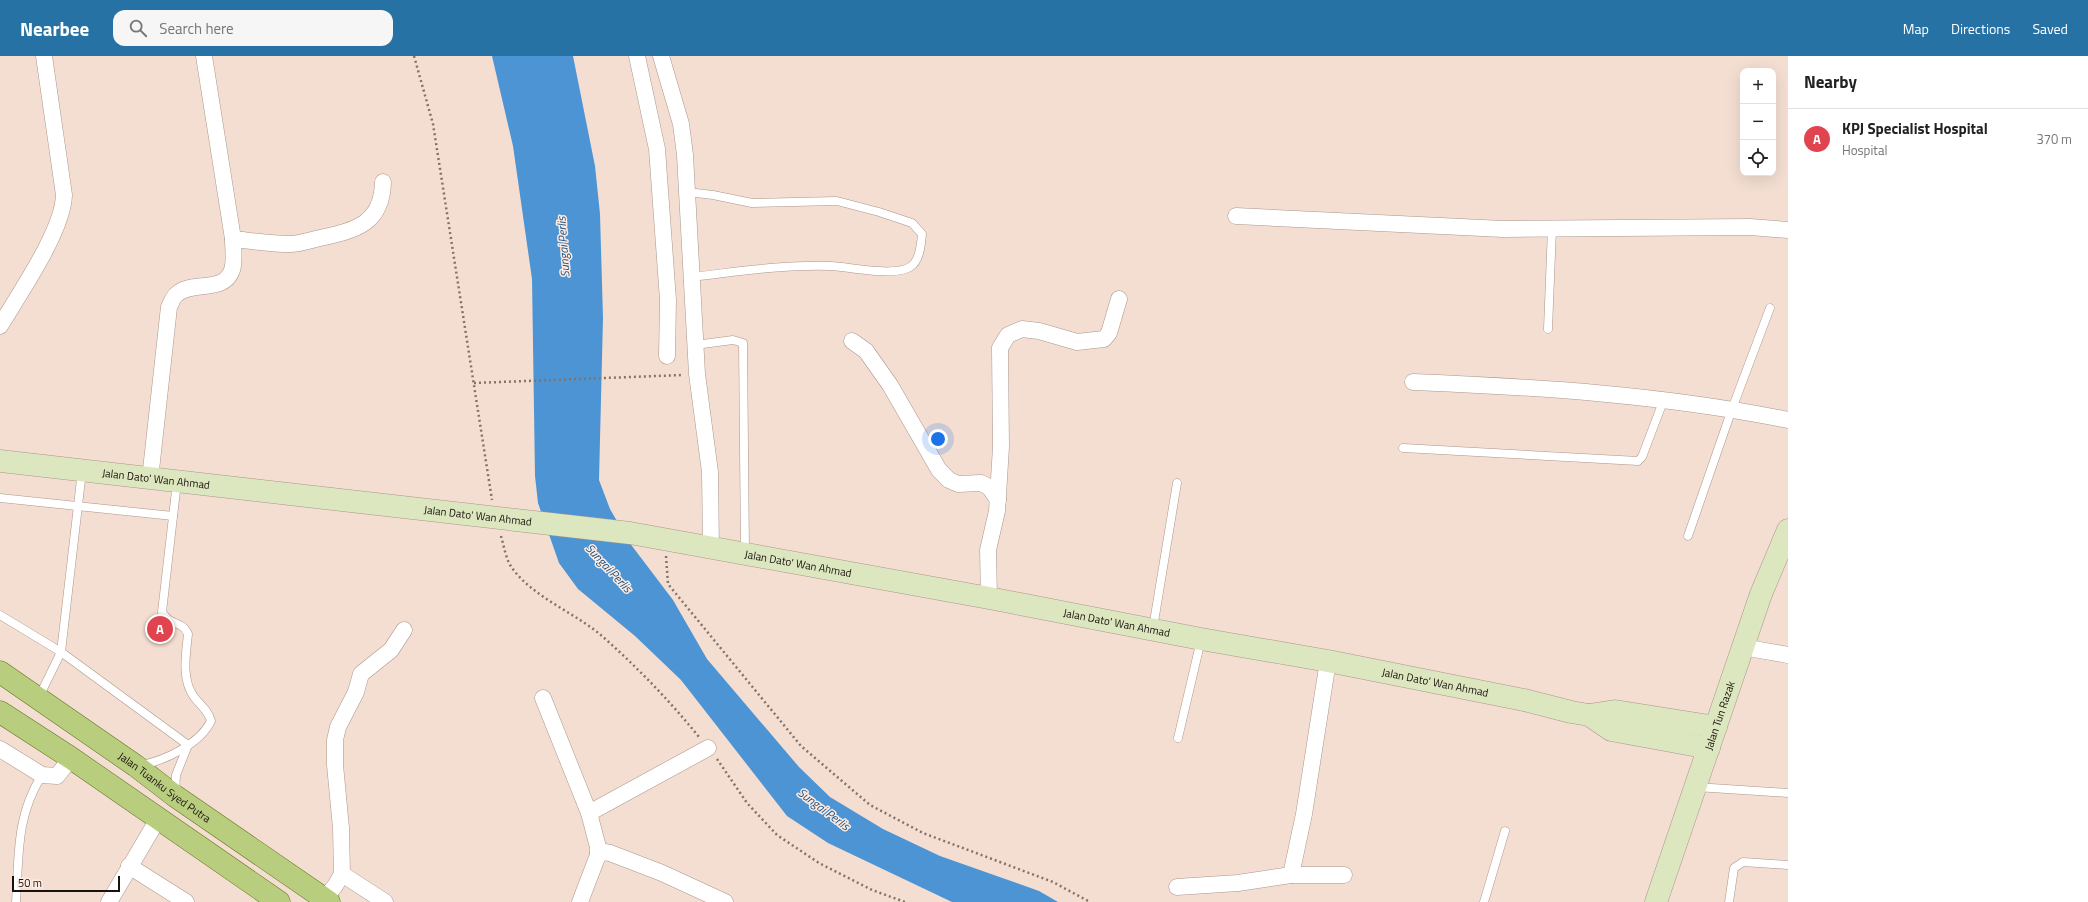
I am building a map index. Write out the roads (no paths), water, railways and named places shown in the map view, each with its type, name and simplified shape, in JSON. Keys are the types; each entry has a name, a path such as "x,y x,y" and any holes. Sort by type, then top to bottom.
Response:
{"main road":[{"name":"Jalan Dato' Wan Ahmad","path":"0,461 630,534 990,598 1201,639 1328,661 1524,700 1588,715"},
{"name":"Jalan Tun Razak","path":"1656,902 1761,594 1786,540"},
{"name":"Jalan Tuanku Syed Putra","path":"0,672 136,766 175,796 327,900"},
{"path":"1588,715 1615,711 1716,727"},
{"path":"0,712 70,758 279,902"},
{"path":"1588,715 1611,730 1709,748"}],"street":[{"path":"0,326 49,242 60,220 64,206 64,195 44,56"},
{"path":"150,478 169,307 177,294 184,290 220,283 225,280 231,273 233,265 233,239 204,56"},
{"path":"637,56 657,149 668,300 667,356"},
{"path":"661,56 682,130 697,374 710,472 711,549"},
{"path":"233,239 292,244 335,235 359,227 368,221 380,206 383,198 383,182"},
{"path":"1236,216 1503,229 1742,227 1788,230"},
{"path":"990,598 988,550 998,500 1001,447 1000,348 1008,335 1022,329 1039,331 1077,342 1104,339 1109,333 1119,299"},
{"path":"852,341 866,351 890,385 939,470 949,480 958,484 981,484 989,487 998,500"},
{"path":"1413,382 1528,387 1664,399 1732,409 1788,420"},
{"path":"327,900 342,874 341,828 335,765 335,740 338,728 356,692 361,674 390,650 404,630"},
{"path":"1743,647 1788,655"},
{"path":"1291,875 1304,814 1328,661"},
{"path":"542,698 589,813 598,847 598,855 580,902"},
{"path":"589,813 708,748"},
{"path":"0,750 42,775 57,776 70,758"},
{"path":"109,902 158,819"},
{"path":"598,855 604,852 610,853 662,873 725,902"},
{"path":"129,866 186,902"},
{"path":"342,874 385,902"},
{"path":"1177,887 1238,883 1291,875 1344,875"}],"lane":[{"path":"687,192 712,195 752,203 837,201 879,212 912,223 922,234 921,245 916,260 910,267 900,270 887,271 830,266 796,267 691,277"},
{"path":"1548,329 1552,228"},
{"path":"1688,536 1732,409 1770,308"},
{"path":"695,346 733,340 743,343 745,555"},
{"path":"1403,448 1638,460 1642,457 1664,399"},
{"path":"39,698 61,652 82,471"},
{"path":"136,766 157,762 188,745 207,730 211,721 208,712 193,696 187,684 185,671 188,634 186,629 182,625 171,622 162,612 178,481"},
{"path":"1153,629 1177,483"},
{"path":"0,498 173,516"},
{"path":"0,615 61,652 188,745"},
{"path":"1178,738 1201,639"},
{"path":"175,796 176,775 188,745"},
{"path":"16,902 20,831 31,793 42,775"},
{"path":"1696,786 1788,793"},
{"path":"1484,902 1505,831"},
{"path":"1729,902 1734,868 1743,862 1788,865"}],"water":[{"name":"Sungai Perlis","path":"492,56 573,56 595,166 600,214 603,318 599,480 610,509 629,542 673,600 707,659 799,767 830,797 883,829 940,856 1039,891 1058,902 952,902 828,843 787,816 681,680 635,636 578,589 559,563 538,503 535,476 532,279 513,146"}],"place":[{"name":"KPJ Specialist Hospital","path":"160,629"}]}
